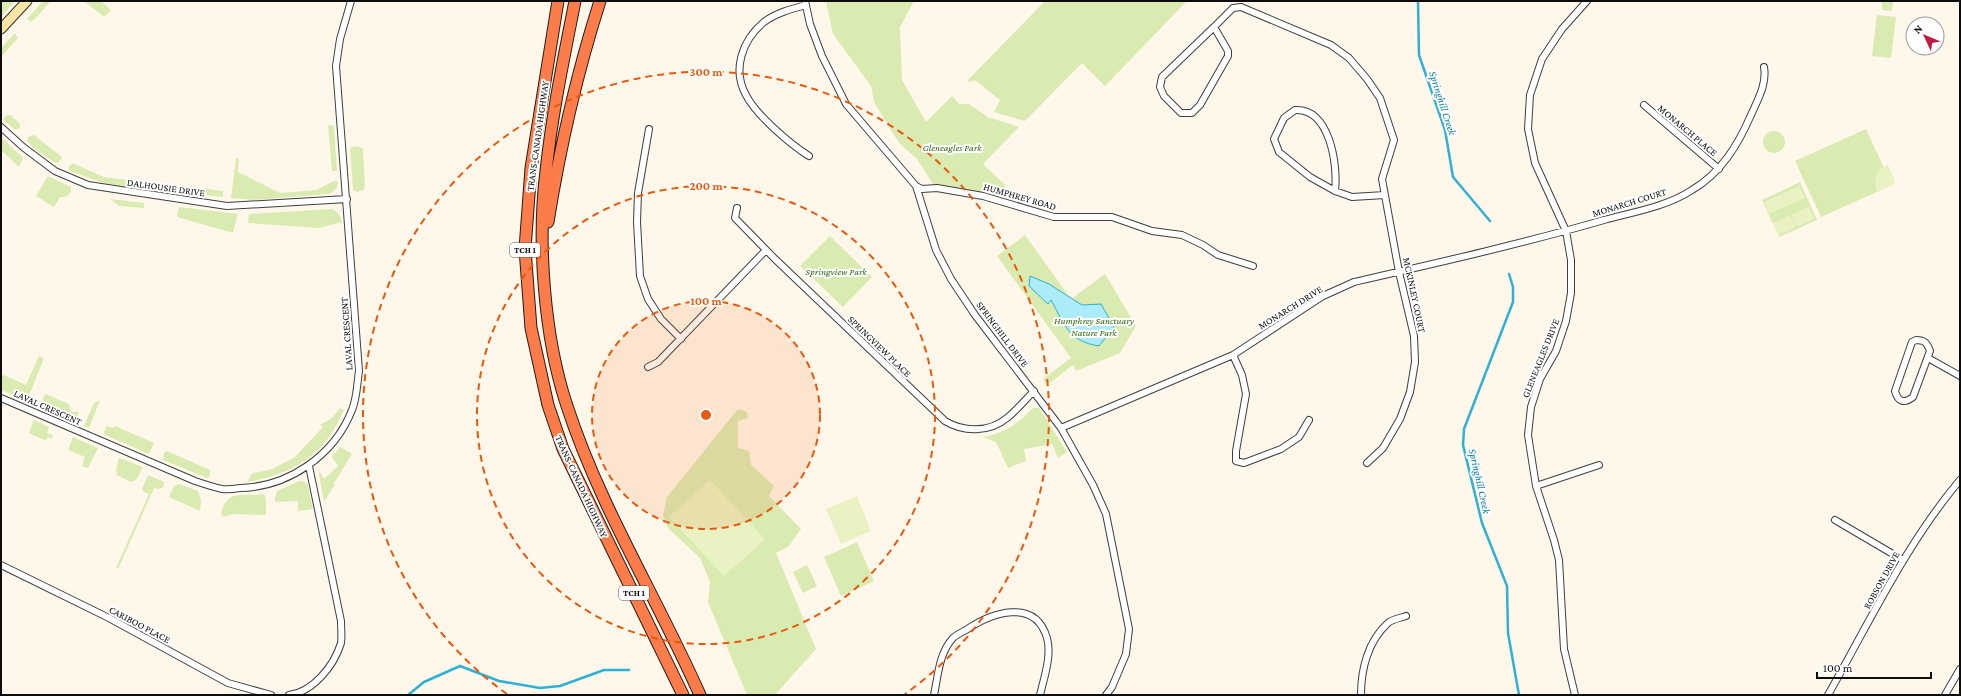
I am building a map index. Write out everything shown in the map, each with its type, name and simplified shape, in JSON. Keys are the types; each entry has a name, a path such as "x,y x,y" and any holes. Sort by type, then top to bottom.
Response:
{"highway":[{"name":"TRANS-CANADA HIGHWAY","path":"558,1 531,168 525,249 531,328 548,405 563,449 683,695"},
{"name":"TRANS-CANADA HIGHWAY","path":"575,1 546,170 542,211 549,326 566,404 598,487 682,653 700,695"},
{"path":"544,251 557,170 572,99 600,1"}],"street":[{"path":"1,29 27,1"},
{"name":"LAVAL CRESCENT","path":"1,398 195,482 223,489 258,488 287,479 309,466 339,434 352,410 359,371 336,66 340,39 351,1"},
{"name":"GLENEAGLES DRIVE","path":"1575,695 1564,649 1558,560 1554,540 1536,486 1528,435 1531,407 1540,380 1556,351 1566,321 1571,293 1571,260 1566,231 1535,163 1528,129 1530,95 1542,59 1562,29 1587,1"},
{"path":"805,3 786,10 764,22 748,37 739,59 739,66 740,79 745,95 755,108 795,147 809,156"},
{"name":"SPRINGHILL DRIVE","path":"805,3 822,56 846,104 916,186 936,250 951,279 975,314 1061,428 1093,485 1106,514 1129,628 1126,654 1112,687 1106,695"},
{"path":"1214,27 1228,51 1228,56 1200,105 1192,113 1181,113 1164,96 1160,86 1162,77 1233,8 1240,4"},
{"name":"MCKINLEY COURT","path":"1240,4 1330,45 1349,58 1367,79 1380,98 1394,140 1387,167 1382,179 1414,336 1415,362 1410,392 1397,425 1382,448 1367,463"},
{"name":"MONARCH COURT","path":"1566,231 1667,202 1693,190 1718,169 1741,138 1763,88 1766,75 1764,66"},
{"name":"MONARCH PLACE","path":"1644,105 1718,169"},
{"path":"1335,191 1337,179 1329,136 1324,127 1310,112 1295,110 1284,118 1274,139 1279,152 1310,177 1335,191 1352,197 1385,195"},
{"name":"DALHOUSIE DRIVE","path":"1,127 22,147 55,171 88,185 226,206 346,199"},
{"path":"650,129 638,193 637,214 640,276 648,299 661,319 681,339"},
{"name":"HUMPHREY ROAD","path":"916,186 922,189 937,188 983,196 1054,217 1112,217 1152,231 1182,235 1203,245 1218,255 1253,266"},
{"name":"SPRINGVIEW PLACE","path":"737,208 735,218 766,250 944,421 955,427 966,430 998,425 1034,392"},
{"name":"MONARCH DRIVE","path":"1061,428 1232,355 1323,296 1354,282 1566,231"},
{"path":"648,367 658,362 766,250"},
{"path":"1922,340 1927,344 1930,351 1928,358 1913,397 1908,402 1901,401 1896,398 1894,391 1912,342 1922,340"},
{"path":"1232,355 1242,374 1246,394 1236,461 1244,463 1281,449 1299,437 1309,420"},
{"path":"1928,358 1960,376"},
{"path":"1536,486 1599,465"},
{"path":"289,695 300,694 318,679 333,661 341,642 341,621 309,466"},
{"name":"ROBSON DRIVE","path":"1828,695 1903,560 1940,504 1960,480"},
{"path":"1835,520 1903,560"},
{"name":"CARIBOO PLACE","path":"1,564 109,618 228,683 271,695"},
{"path":"934,695 941,659 953,638 988,617 996,614 1018,612 1034,618 1043,627 1048,640 1048,656 1040,695"},
{"path":"1361,695 1362,671 1371,646 1389,622 1406,616"},
{"path":"1945,695 1960,669"}],"green space":[{"path":"1,1 15,1 1,17"},
{"path":"43,1 51,1 33,21 27,19"},
{"path":"84,1 101,1 111,10 104,17"},
{"name":"Gleneagles Park","path":"826,1 914,1 900,27 902,80 926,122 952,96 959,104 969,104 988,117 1019,127 983,164 1006,186 993,199 936,189 917,159 899,143 874,102 871,86 833,34"},
{"path":"1045,1 1187,1 1105,86 1082,63 1025,121 994,112 1000,100 975,80 970,82 967,81"},
{"path":"1882,1 1893,1 1892,11 1882,10"},
{"path":"1877,15 1896,17 1891,58 1872,56"},
{"path":"15,33 18,38 1,57 1,48"},
{"path":"7,115 11,115 20,124 20,128 15,130 3,119"},
{"path":"328,125 334,126 337,171 332,171"},
{"path":"1866,129 1892,185 1821,217 1795,161"},
{"path":"1774,131 1782,134 1785,142 1782,150 1774,153 1766,150 1763,142 1766,134"},
{"path":"34,135 62,157 59,162 56,163 37,151 27,141 29,136"},
{"path":"1,137 23,158 19,167 1,150"},
{"path":"355,146 363,148 365,187 363,190 357,192 353,190 350,148"},
{"path":"236,158 239,158 238,172 280,193 316,190 334,181 338,181 337,187 329,194 254,200 231,198"},
{"path":"72,163 104,177 136,181 134,187 103,183 70,171 68,168"},
{"path":"1888,165 1895,181 1894,184 1877,191 1875,183 1876,175 1880,169"},
{"path":"48,176 71,187 71,192 66,197 60,197 54,207 36,196"},
{"path":"1800,182 1817,220 1779,237 1762,200"},
{"path":"169,184 223,191 223,197 167,191"},
{"path":"1799,186 1805,198 1787,206 1782,194"},
{"path":"1781,194 1787,206 1769,214 1764,202"},
{"path":"110,199 144,203 144,208 119,206"},
{"path":"179,207 238,214 233,233 180,218 177,216"},
{"path":"1809,207 1814,219 1797,227 1791,215"},
{"path":"331,209 338,214 342,222 319,228 248,223 249,214"},
{"path":"1790,215 1796,227 1778,235 1773,223"},
{"name":"Humphrey Sanctuary Nature Park","path":"1025,235 1071,299 1105,274 1136,326 1120,353 1076,371 1073,365 1047,385 1043,379 1071,358 997,256"},
{"name":"Springview Park","path":"830,236 872,277 843,307 800,266"},
{"path":"39,356 44,358 27,401 1,390 1,374 26,385"},
{"path":"45,394 69,404 71,412 79,412 75,421 40,406"},
{"path":"100,400 89,428 84,426 94,403"},
{"path":"340,408 344,410 333,431 313,455 282,473 247,482 252,473 270,470 295,457 323,427 320,425 332,418"},
{"path":"1033,408 1039,408 1067,452 1058,458 1052,444 1024,449 1026,461 1008,468 996,442 983,437 999,433 1011,427"},
{"path":"738,409 747,412 748,418 738,421 738,448 749,451 751,465 774,486 769,496 801,529 789,546 776,553 816,649 775,695 747,695 708,602 710,582 700,558 668,528 663,516 667,497"},
{"path":"34,420 49,427 47,433 53,435 52,439 48,437 46,441 29,433"},
{"path":"107,426 113,428 115,426 154,443 149,454 105,435 104,432"},
{"path":"73,437 98,448 88,468 82,466 85,457 68,450"},
{"path":"340,447 352,454 324,502 318,469 324,479 338,466 332,457"},
{"path":"167,451 210,470 210,476 207,478 163,460 164,453"},
{"path":"119,458 143,467 136,480 131,482 117,475 116,469"},
{"path":"148,475 164,482 163,487 160,489 154,488 118,569 116,568 149,494 144,492 142,489"},
{"path":"710,480 765,539 724,576 669,517"},
{"path":"299,481 304,481 308,485 313,509 298,511 298,501 275,502 277,491"},
{"path":"179,484 198,491 201,500 200,511 169,497 174,486"},
{"path":"264,494 266,500 266,515 233,514 223,517 221,513 224,505 232,497 237,495"},
{"path":"857,496 871,531 841,544 826,509"},
{"path":"857,542 874,581 841,596 824,557"},
{"path":"807,565 817,586 803,593 793,572"}],"water":[{"path":"1030,276 1049,284 1082,305 1101,304 1114,327 1099,346 1089,344 1074,336 1064,324 1051,300 1048,304 1029,286"}],"waterway":[{"name":"Springhill Creek","path":"1418,1 1419,55 1445,130 1453,177 1490,221"},
{"name":"Springhill Creek","path":"1509,274 1513,287 1513,302 1464,429 1463,445 1482,523 1507,586 1508,633 1519,695"},
{"path":"408,695 424,682 460,666 499,681 540,688 560,686 604,670 629,670"}]}
